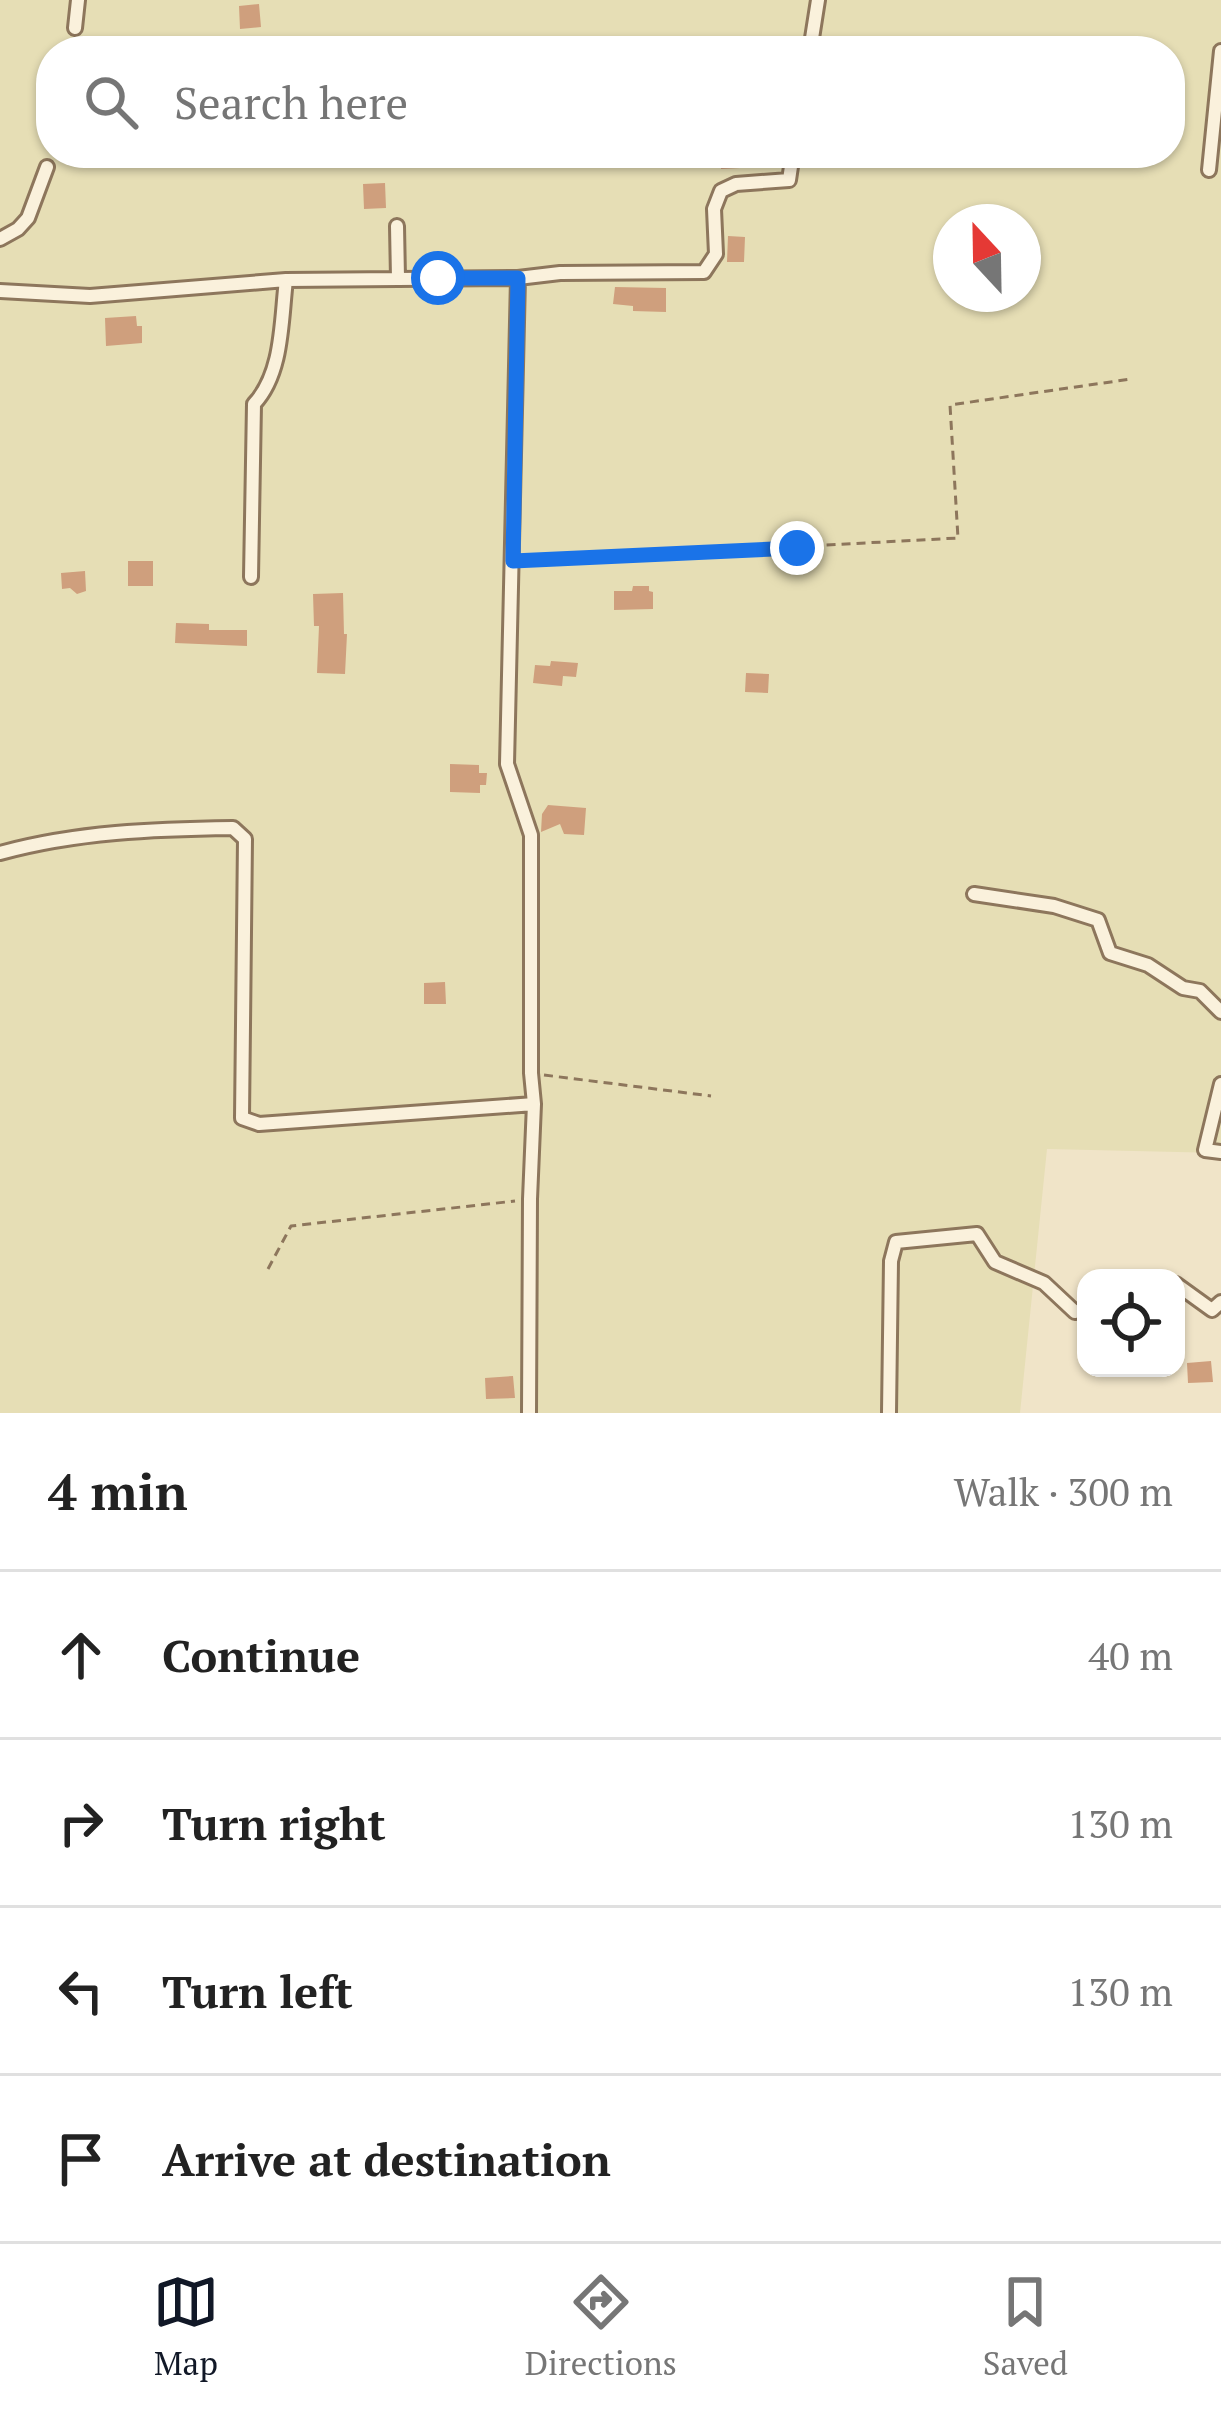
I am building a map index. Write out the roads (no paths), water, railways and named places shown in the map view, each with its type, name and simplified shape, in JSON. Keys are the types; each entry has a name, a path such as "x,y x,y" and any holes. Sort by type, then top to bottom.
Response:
{"street":[{"path":"75,28 78,0"},
{"path":"812,36 818,0"},
{"path":"1209,170 1221,51"},
{"path":"0,239 18,230 28,218 47,168"},
{"path":"0,291 90,296 286,280 704,272 716,254 714,209 721,190 736,184 789,180 791,168"},
{"path":"397,226 398,278"},
{"path":"518,278 507,764 530,836 534,1103 529,1413"},
{"path":"251,578 254,404 267,390 277,356 286,280"},
{"path":"0,854 39,842 146,829 233,828 245,839 242,1118 259,1124 534,1103"},
{"path":"974,894 1054,906 1098,920 1110,952 1148,965 1184,988 1200,991 1221,1012"},
{"path":"1221,1084 1204,1150 1221,1152"},
{"path":"889,1413 891,1262 896,1242 977,1234 995,1262 1044,1283 1077,1311"},
{"path":"1185,1290 1212,1310 1221,1302"}]}
